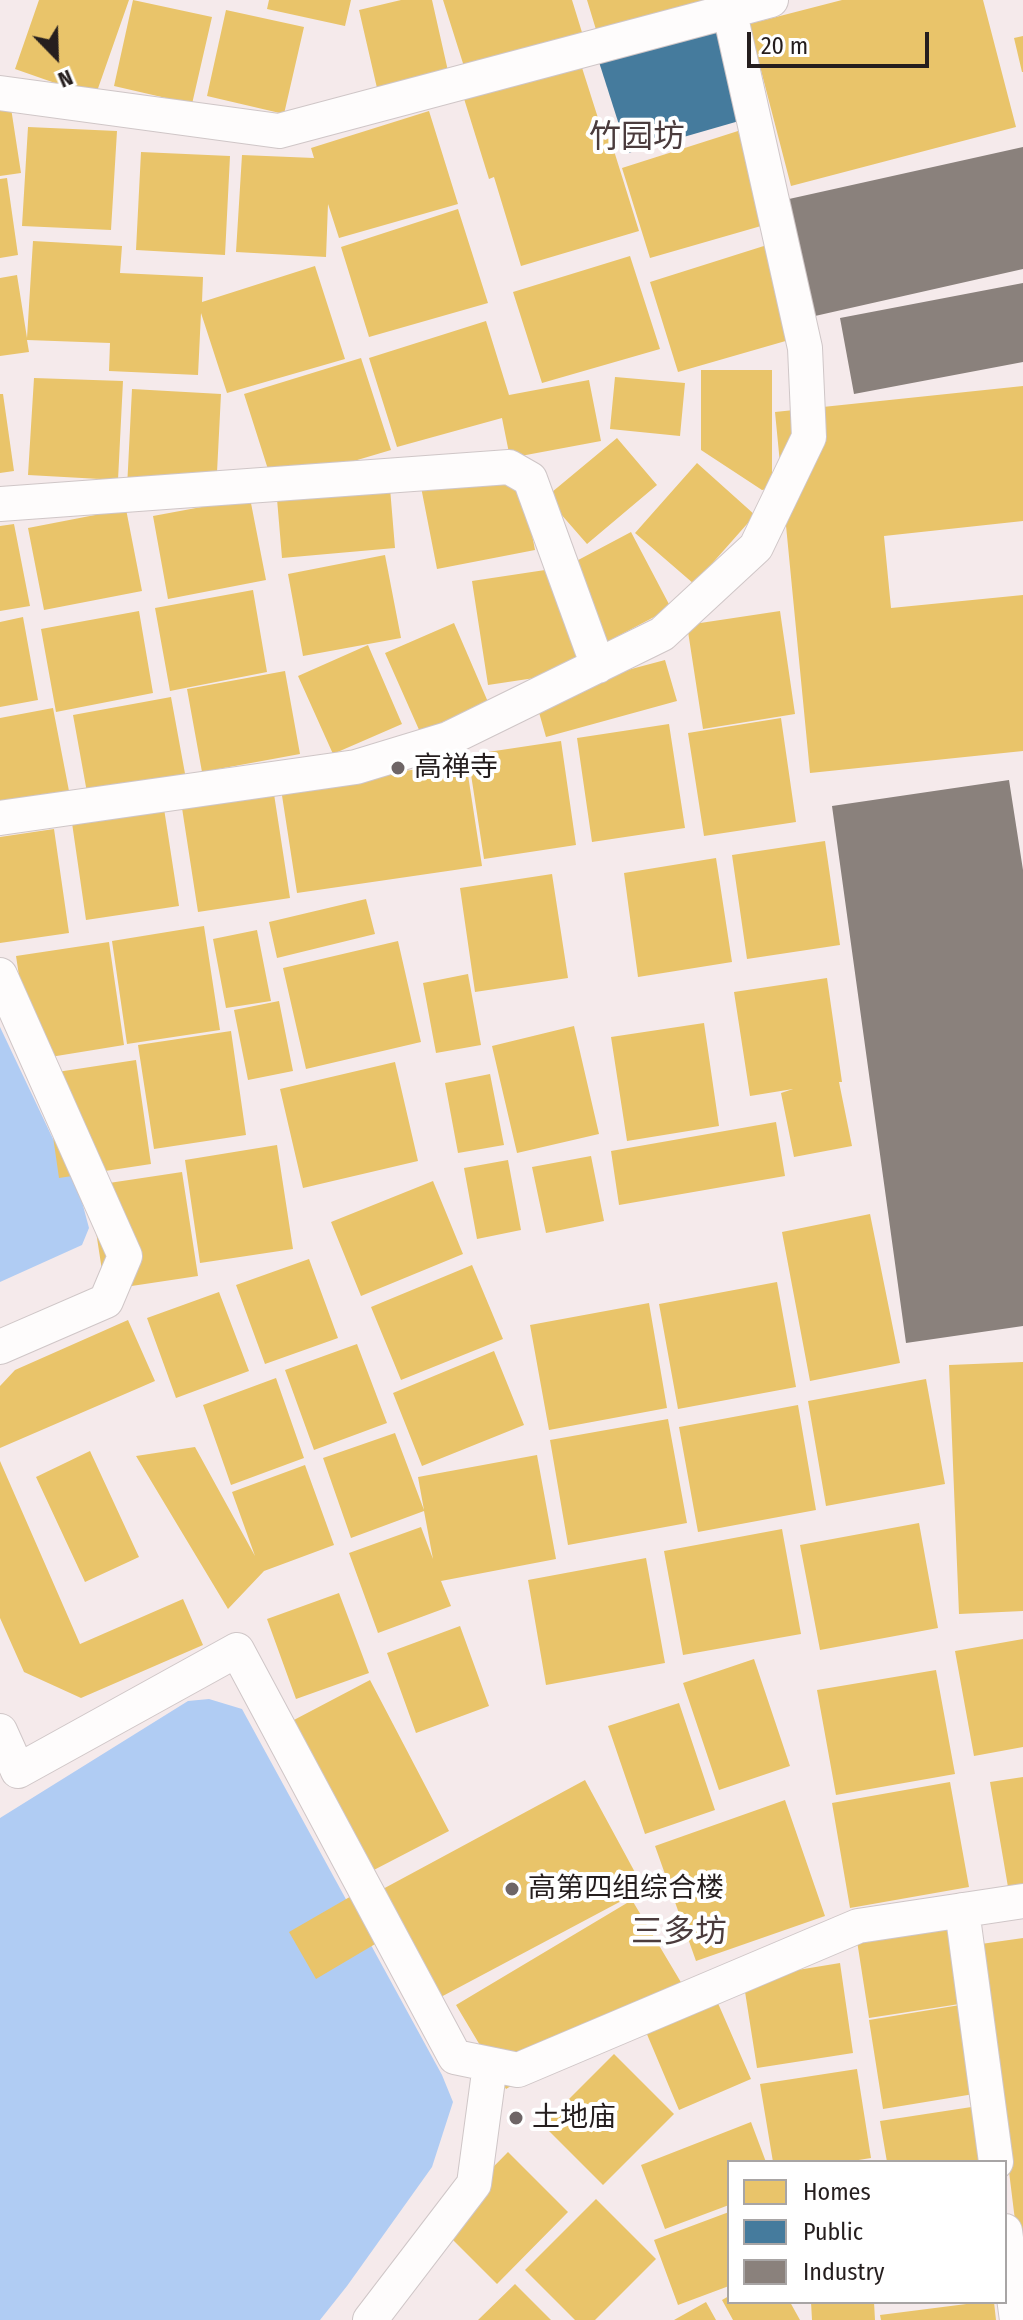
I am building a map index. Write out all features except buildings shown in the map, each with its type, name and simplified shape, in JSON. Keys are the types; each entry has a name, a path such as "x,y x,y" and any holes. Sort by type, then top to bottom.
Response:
{"lane":[{"path":"0,93 279,131 728,6 771,0"},
{"path":"0,818 356,767 448,739 662,634 756,547 809,437 805,348 728,6"},
{"path":"0,504 509,467 530,479 598,666"},
{"path":"0,975 125,1256 106,1301 0,1347"},
{"path":"0,1731 18,1771 237,1650 455,2057 518,2070 858,1926 1023,1901"},
{"path":"962,1910 996,2160"},
{"path":"370,2320 474,2184 490,2065"},
{"path":"1007,2246 1017,2320"}],"water":[{"path":"0,1027 81,1198 89,1228 82,1245 0,1282"},
{"path":"209,1699 242,1709 442,2075 453,2102 432,2167 320,2320 0,2320 0,1818 188,1701"}],"place":[{"name":"高禅寺","path":"398,768"},
{"name":"高第四组综合楼","path":"512,1889"},
{"name":"土地庙","path":"516,2118"}],"district":[{"name":"竹园坊","path":"637,138"},
{"name":"三多坊","path":"679,1933"}]}
